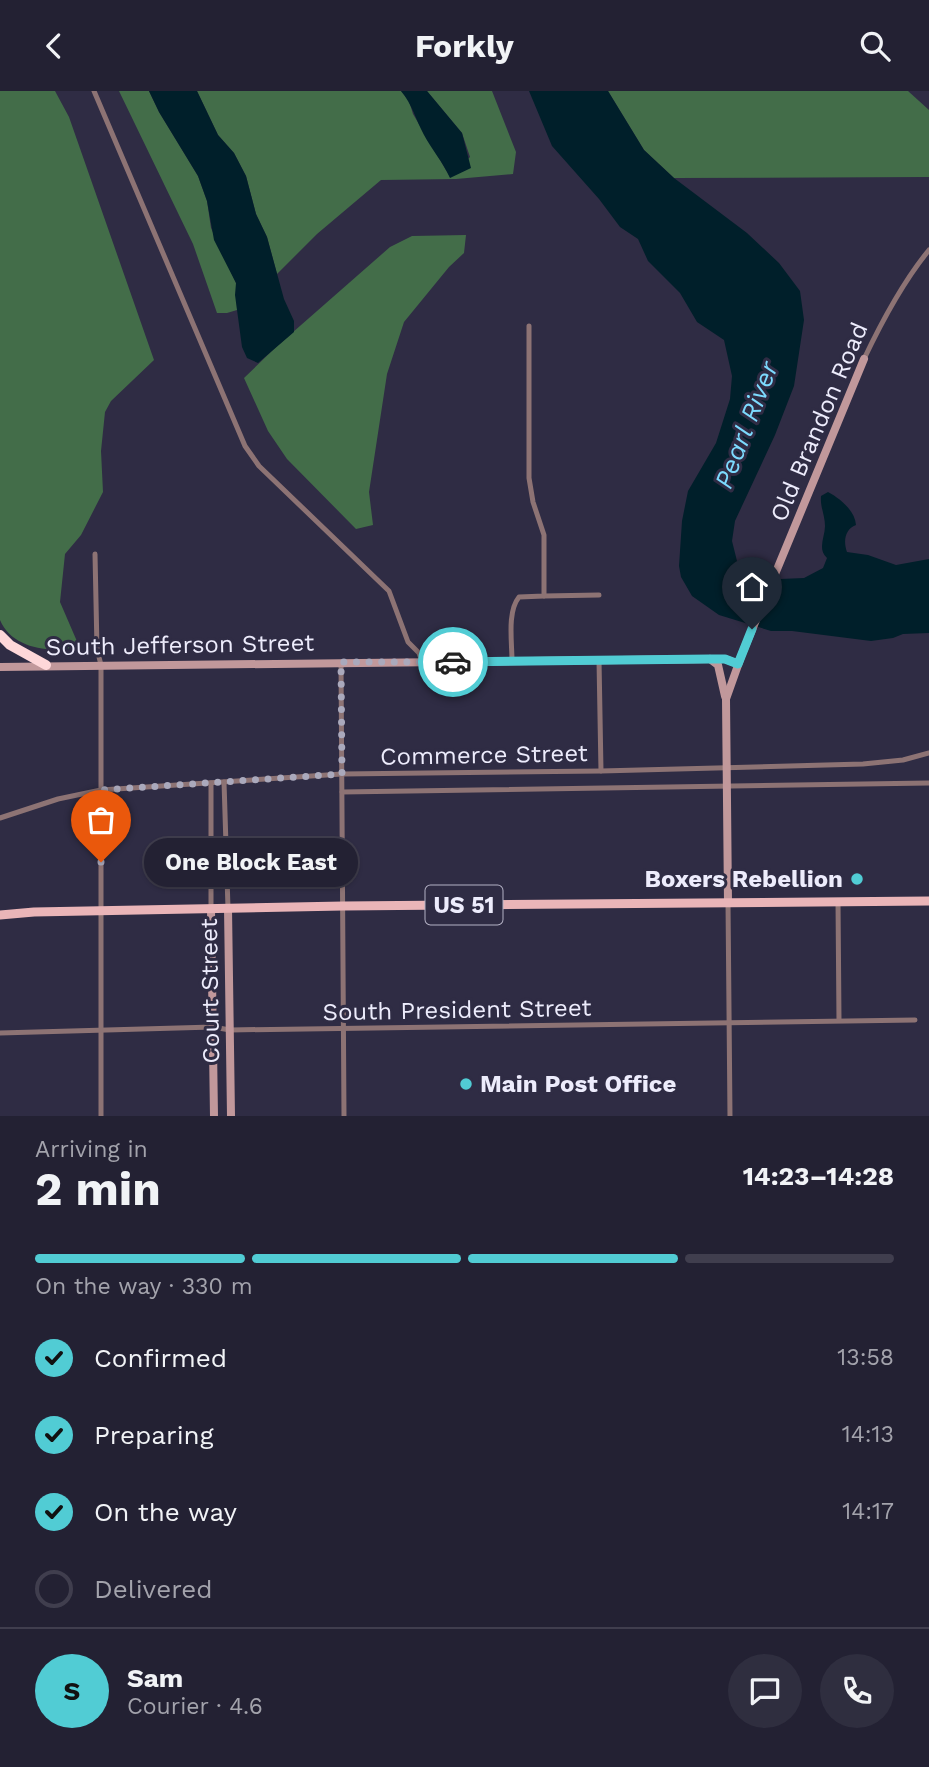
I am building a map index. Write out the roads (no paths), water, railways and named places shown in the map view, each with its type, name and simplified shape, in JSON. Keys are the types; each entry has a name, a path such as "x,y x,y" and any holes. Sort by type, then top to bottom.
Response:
{"highway":[{"path":"0,635 10,645 46,665"}],"main road":[{"name":"US 51","path":"0,915 343,906 929,901"}],"street":[{"path":"94,91 245,446 259,466 389,591 408,642 419,653 422,662"},
{"name":"Old Brandon Road","path":"726,699 864,359 890,307 916,265 929,250"},
{"path":"529,326 529,478 533,502 544,535 544,596"},
{"path":"95,554 97,649 101,665 101,1116"},
{"path":"512,661 512,611 519,597 599,595"},
{"path":"710,659 718,665 726,699 730,1116"},
{"name":"South Jefferson Street","path":"0,667 710,659 725,659 738,664"},
{"path":"599,660 601,771"},
{"path":"341,662 344,1116"},
{"name":"Commerce Street","path":"0,818 101,790 342,774 863,764 903,760 929,753"},
{"name":"Court Street","path":"224,782 231,1116"},
{"name":"Court Street","path":"211,783 214,1116"},
{"name":"Commerce Street","path":"342,792 929,783"},
{"path":"838,900 839,1020"},
{"name":"South President Street","path":"0,1033 213,1027 230,1030 343,1029 915,1020"}],"water":[{"path":"149,91 197,91 218,135 234,153 246,176 284,299 294,321 294,332 258,363 247,358 242,347 235,295 236,283 214,240 207,201 198,176"},
{"path":"401,91 427,91 462,133 471,168 450,178"},
{"name":"Pearl River","path":"529,91 608,91 644,150 674,178 747,233 779,263 800,291 804,320 794,386 775,435 735,521 732,541 738,565 745,573 758,580 804,578 823,568 827,558 822,551 825,526 821,496 828,492 846,506 855,520 856,525 849,529 846,536 847,552 868,555 896,565 929,559 929,633 903,634 871,641 771,631 719,615 692,596 681,577 679,566 682,521 688,491 716,443 730,399 732,376 724,340 697,322 680,293 648,261 638,239 620,227 552,146"}],"place":[{"name":"One Block East","path":"101,862"},
{"name":"Boxers Rebellion","path":"857,879"},
{"name":"Main Post Office","path":"466,1084"}]}
